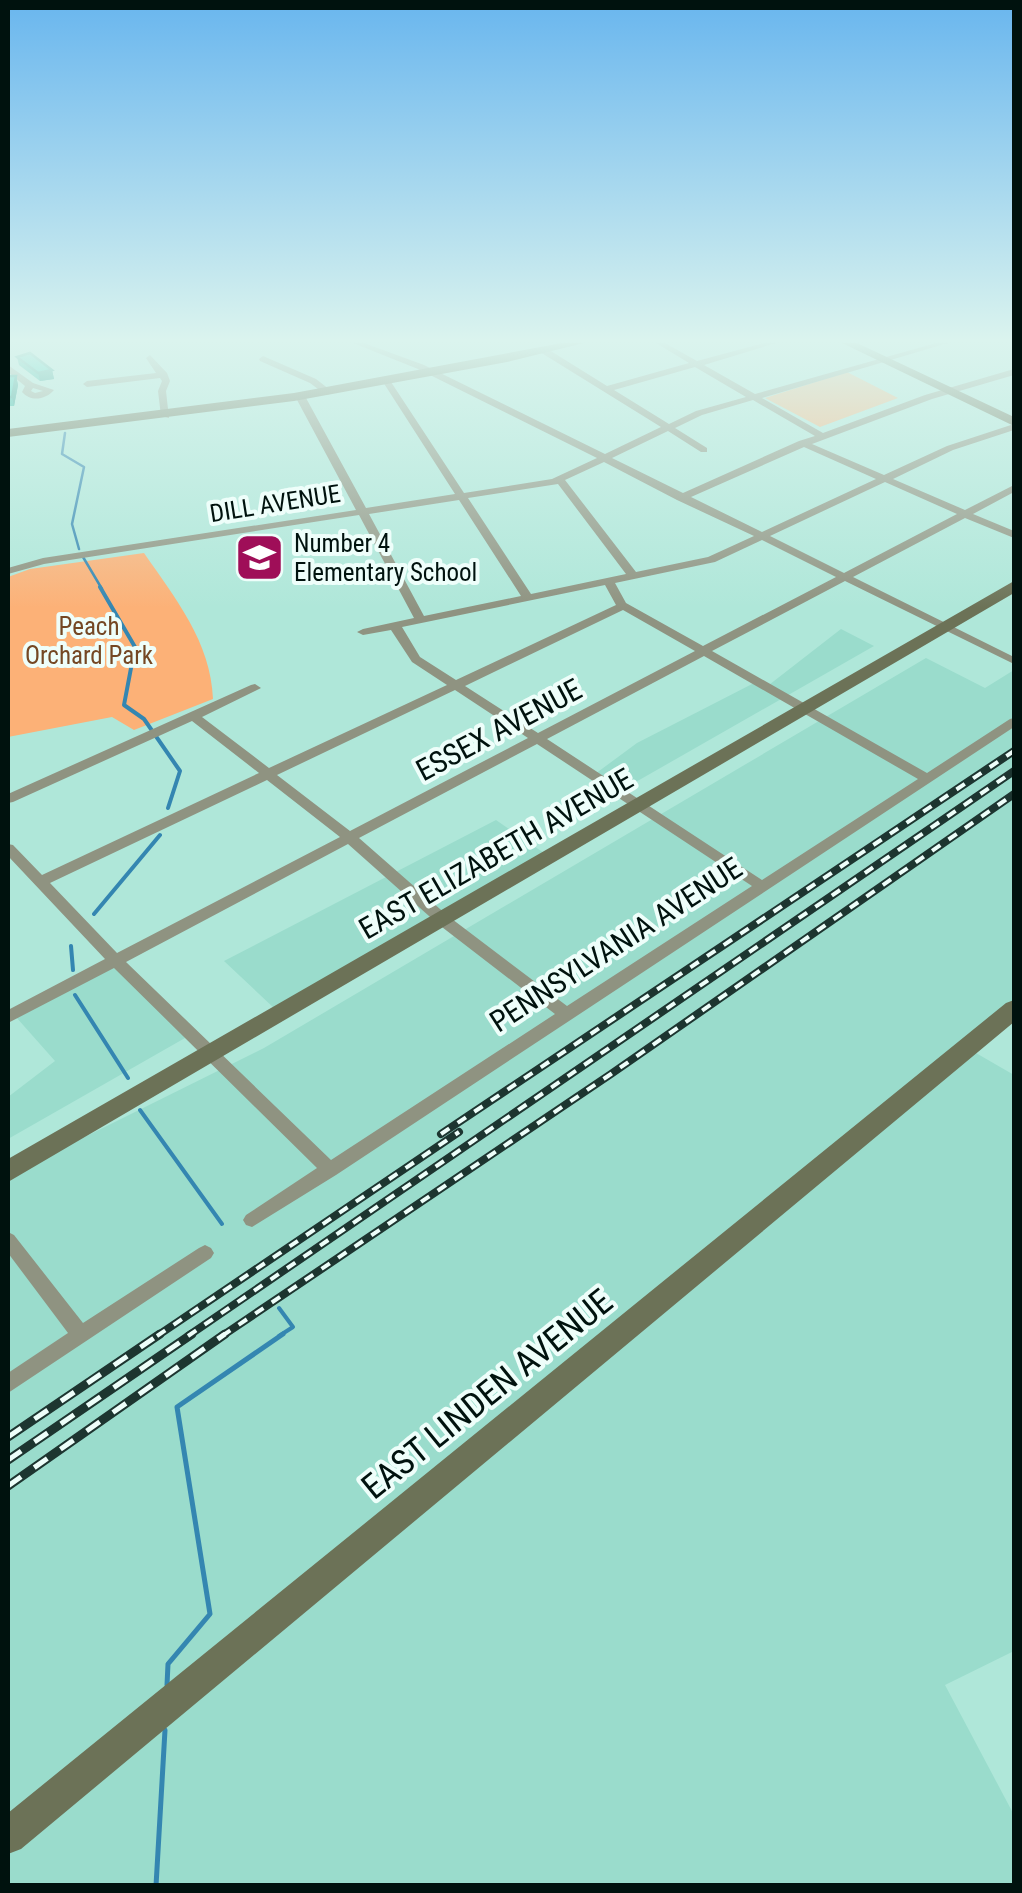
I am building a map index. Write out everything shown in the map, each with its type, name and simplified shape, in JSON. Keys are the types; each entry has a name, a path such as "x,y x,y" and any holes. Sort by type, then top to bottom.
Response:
{"street":[{"path":"319,431 421,620"},
{"path":"419,431 528,598"},
{"path":"546,431 1014,662"},
{"name":"DILL AVENUE","path":"8,571 30,563 560,480 661,431"},
{"path":"676,431 704,450"},
{"path":"813,431 819,435"},
{"path":"681,498 829,431"},
{"path":"363,632 711,560 950,448 994,431"},
{"path":"802,443 1014,535"},
{"path":"560,480 633,576"},
{"name":"ESSEX AVENUE","path":"8,1016 1014,488"},
{"path":"608,582 623,606 925,777"},
{"name":"EAST ELIZABETH AVENUE","path":"8,1172 1014,586"},
{"path":"40,882 623,606"},
{"path":"395,626 416,659 762,886"},
{"path":"8,798 255,688"},
{"path":"193,716 350,837 442,920 565,1013"},
{"name":"PENNSYLVANIA AVENUE","path":"252,1220 1014,722"},
{"path":"8,848 208,1056 330,1170"},
{"name":"EAST LINDEN AVENUE","path":"8,1836 1014,1008"},
{"path":"8,1240 81,1335"},
{"path":"8,1384 205,1252"}],"shaded area":[{"path":"841,629 874,646 620,791 595,774 637,743 756,682 765,688"},
{"path":"926,658 985,688 1014,670 1014,1011 969,1049 1014,1075 1014,1651 945,1685 1014,1815 1014,1885 8,1886 8,1175 264,1048"},
{"path":"496,820 544,853 275,1009 224,961"},
{"path":"118,961 192,1034 8,1139 8,1097 55,1061 16,1017"}],"green space":[{"name":"Peach Orchard Park","path":"144,553 198,640 206,658 213,699 134,730 112,717 8,737 8,577 30,569"}],"waterway":[{"path":"65,433 62,454 84,467 72,524 79,549"},
{"path":"83,557 102,589"},
{"path":"100,587 135,647 124,705 144,719 180,771 168,808"},
{"path":"94,914 160,835"},
{"path":"71,946 73,970"},
{"path":"75,995 128,1078"},
{"path":"140,1110 222,1224"},
{"path":"279,1308 293,1327 279,1336"},
{"path":"167,1685 168,1664 210,1614 177,1407 283,1334"},
{"path":"156,1886 165,1730"}],"railway":[{"path":"441,1134 1014,751"},
{"path":"188,1336 1014,771"},
{"path":"222,1336 611,1074 1014,794"},
{"path":"157,1336 459,1132"},
{"path":"8,1437 160,1334"},
{"path":"8,1460 192,1334"},
{"path":"8,1486 225,1334"}],"place":[{"name":"Number 4 Elementary School","path":"259,557"}]}
